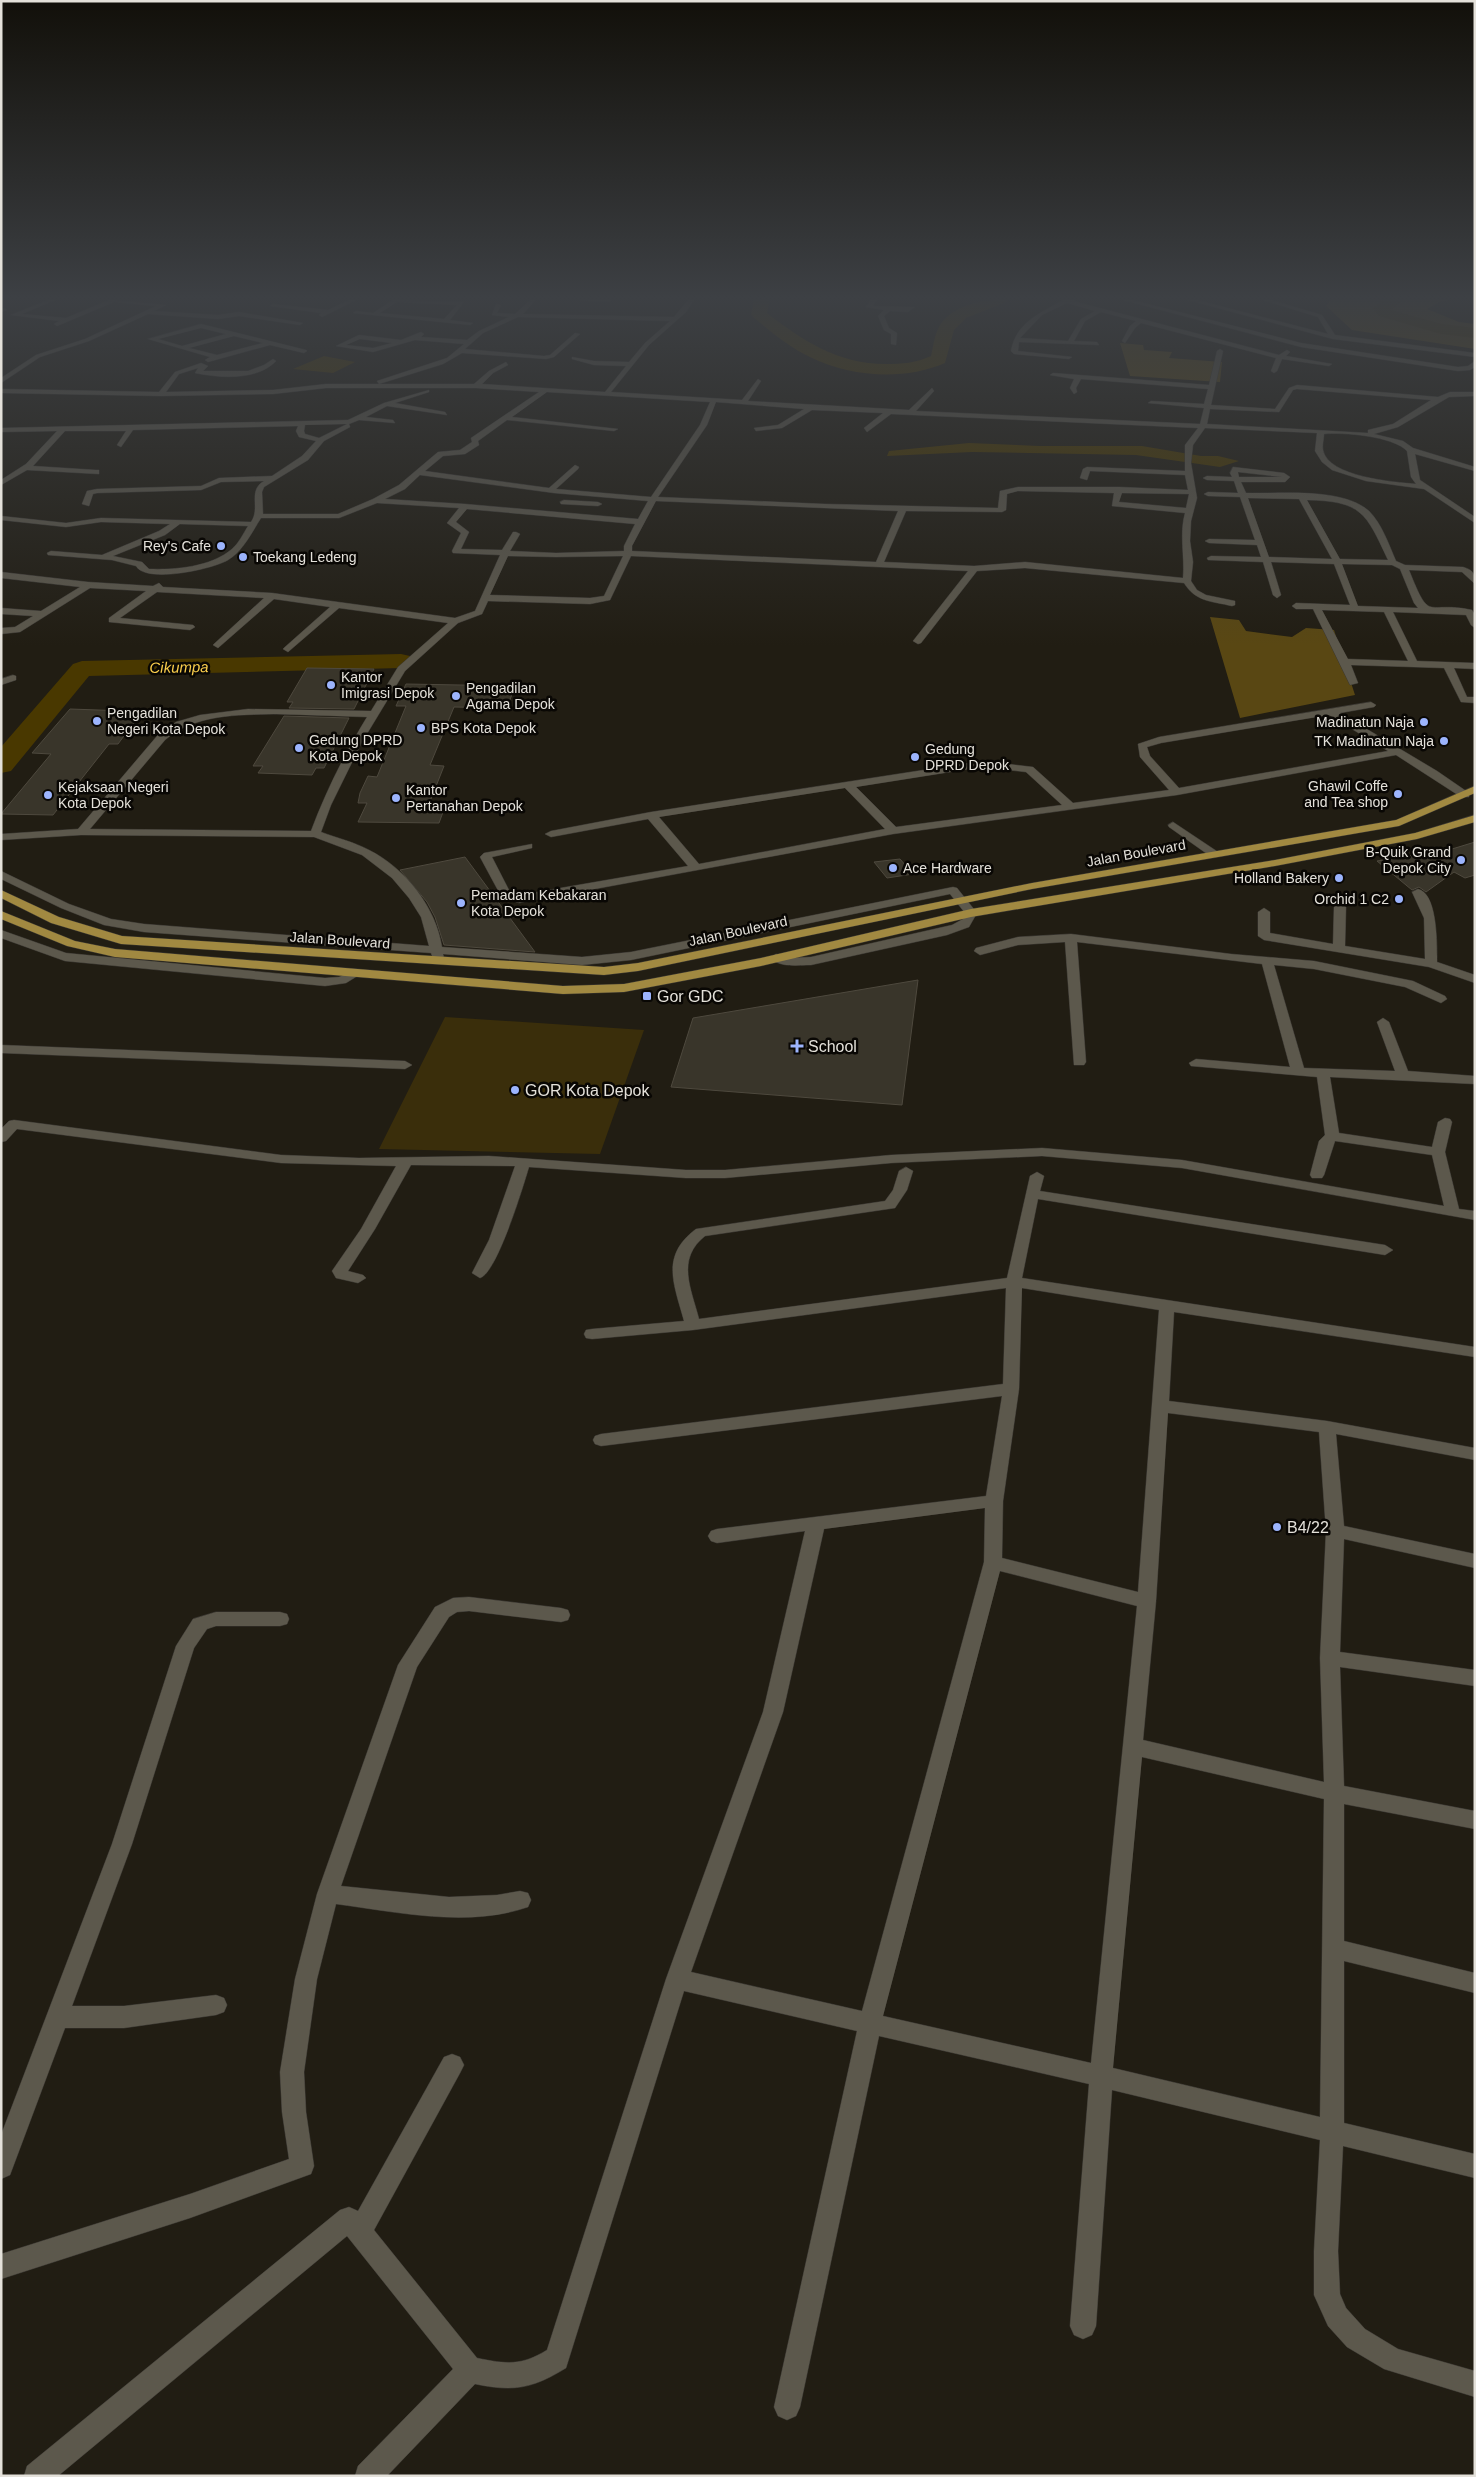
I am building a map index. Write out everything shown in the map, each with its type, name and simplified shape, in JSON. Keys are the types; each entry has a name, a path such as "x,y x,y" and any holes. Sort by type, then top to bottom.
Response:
{"main road":[{"name":"Jalan Boulevard","path":"1,893 55,920 121,940 482,965 604,971 638,967 957,895 1399,823 1470,792"},
{"name":"Jalan Boulevard","path":"970,914 1266,864 1417,836 1475,818"},
{"name":"Jalan Boulevard","path":"1,914 54,939 90,950 353,975 563,990 624,988 650,985 776,958"},
{"path":"479,984 482,965"}],"street":[{"path":"292,424 296,416"},
{"path":"1,430 130,429 302,424 349,422 364,416"},
{"path":"259,516 338,516 376,501 402,487 441,454 462,452 476,444 474,440 509,416"},
{"path":"486,598 600,600 607,598 640,522 707,416"},
{"path":"756,429 780,427 799,416"},
{"path":"867,430 885,416"},
{"path":"968,416 1357,434 1386,439 1410,450 1475,469"},
{"path":"1204,416 1202,426 1189,444 1187,462 1192,492 1191,511 1187,521 1186,540 1189,562 1187,581 1194,592 1203,597 1232,603"},
{"path":"1357,434 1392,428 1413,416"},
{"path":"360,418 393,422"},
{"path":"505,418 614,429"},
{"path":"302,424 300,431 302,435 320,440 348,426"},
{"path":"1,438 40,429"},
{"path":"121,445 130,429"},
{"path":"1,483 25,468 63,430"},
{"path":"1321,432 1319,452 1324,460 1348,475 1361,479 1426,487"},
{"path":"52,552 129,560 139,564 141,568 147,571 173,572 224,559 237,549 259,516 258,492 261,486 305,458 320,444 320,440"},
{"path":"1410,450 1413,475 1417,481 1475,522"},
{"path":"25,468 96,472"},
{"path":"552,489 575,468"},
{"path":"1084,478 1087,469 1190,473"},
{"path":"1207,478 1236,479 1266,481 1284,480 1286,477 1284,475 1243,469 1236,469 1234,473 1236,479 1242,496 1260,543 1267,559 1277,595"},
{"path":"420,473 474,483 654,499 903,508 1002,510 1002,492 1007,490 1119,489 1192,492"},
{"path":"86,504 90,493 97,491 201,488 209,486 218,480 272,478"},
{"path":"1119,489 1115,504 1191,511"},
{"path":"552,512 576,492"},
{"path":"1208,494 1340,500 1362,508 1369,514 1393,563"},
{"path":"1302,498 1337,561 1354,604"},
{"path":"376,501 552,512 640,522"},
{"path":"564,502 650,507"},
{"path":"465,506 451,522 464,532 465,536 456,550 556,555 628,553 880,563 974,569 1025,565 1187,581"},
{"path":"880,563 903,508"},
{"path":"1,518 56,525 101,520 254,524"},
{"path":"103,557 162,533 177,523"},
{"path":"1,574 88,585 272,596 455,621 479,612 504,552 516,534"},
{"path":"1208,541 1260,543"},
{"path":"1211,558 1393,563 1404,566 1463,570 1469,572 1475,581"},
{"path":"1404,566 1418,604 1426,610"},
{"path":"918,641 974,569"},
{"path":"173,572 157,588 112,620 190,627"},
{"path":"1,630 17,630 88,585"},
{"path":"218,645 272,596"},
{"path":"1354,604 1387,609 1472,612 1475,625"},
{"path":"1296,606 1418,604"},
{"path":"288,649 336,606"},
{"path":"1316,607 1345,662 1353,684"},
{"path":"1387,609 1414,664"},
{"path":"1,611 43,614"},
{"path":"315,834 326,805 357,742 401,669 455,621"},
{"path":"1345,662 1475,666"},
{"path":"1448,666 1464,700 1475,700"},
{"path":"1,682 13,678"},
{"path":"1177,792 1145,757 1142,746 1159,740 1371,705"},
{"path":"81,832 161,738 177,725 195,719 235,714 300,712 374,714"},
{"path":"1331,712 1470,792"},
{"path":"528,846 486,857 505,894 510,897 519,898 696,868 893,831 1177,792 1398,752"},
{"path":"551,834 651,815 965,766 999,765 1028,769 1071,807"},
{"path":"847,784 893,831"},
{"path":"651,815 696,868"},
{"path":"1173,826 1214,854"},
{"path":"1,837 81,832 247,835 315,834 366,854 387,868 421,908 432,928 438,962"},
{"path":"1,874 65,906 108,922 126,925 215,934 582,961 631,956 957,895 970,914 969,921 964,925 943,932 811,961 789,962 776,958"},
{"path":"1418,892 1430,918 1431,964"},
{"path":"1339,949 1340,907"},
{"path":"1264,912 1264,936 1431,964 1475,979"},
{"path":"1,934 47,952 96,961 311,981 332,981 353,975"},
{"path":"1071,938 1079,1062"},
{"path":"980,951 1018,941 1071,938 1314,965 1409,984 1441,999"},
{"path":"1268,961 1298,1072"},
{"path":"1383,1022 1403,1075"},
{"path":"1,1049 405,1065"},
{"path":"1196,1064 1298,1072 1403,1075 1475,1080"},
{"path":"1323,1073 1332,1136"},
{"path":"1445,1122 1438,1152 1453,1213"},
{"path":"1,1138 14,1124 281,1160 524,1162 610,1170 725,1174 891,1159 1042,1152 1182,1164 1475,1216"},
{"path":"1317,1174 1326,1141 1332,1136 1438,1152"},
{"path":"358,1278 341,1275 340,1271 368,1229 406,1161"},
{"path":"480,1273 497,1240 524,1162"},
{"path":"693,1325 681,1273 681,1256 691,1240 701,1232 890,1205 900,1190 906,1172"},
{"path":"787,2407 870,2023 993,1562 994,1502 1011,1388 1014,1282 1037,1176"},
{"path":"1032,1194 1385,1250"},
{"path":"592,1334 693,1325 1014,1282 1475,1352"},
{"path":"1083,2326 1101,2076 1146,1601 1162,1406 1167,1306"},
{"path":"601,1440 1011,1388"},
{"path":"1162,1406 1327,1427 1475,1454"},
{"path":"1327,1427 1335,1532 1330,1658 1334,1793 1332,2132 1326,2251 1327,2295 1337,2317 1356,2338 1393,2360 1475,2384"},
{"path":"718,1536 994,1502"},
{"path":"37,2476 349,2219 470,2370 514,2377 537,2373 558,2359 677,1979 773,1712 816,1524"},
{"path":"1335,1532 1475,1561"},
{"path":"993,1562 1146,1601"},
{"path":"1,2267 190,2206 302,2166 294,2112 292,2072 306,1979 328,1894 408,1665 442,1612 453,1605 469,1604 561,1615"},
{"path":"1,2167 122,1844 186,1646 200,1624 216,1619 280,1619"},
{"path":"1330,1658 1475,1678"},
{"path":"1132,1746 1334,1793 1475,1820"},
{"path":"328,1894 441,1906 497,1906 520,1900"},
{"path":"1333,1948 1475,1983"},
{"path":"677,1979 1101,2076 1475,2166"},
{"path":"58,2016 124,2017 216,2005"},
{"path":"359,2233 452,2065"},
{"path":"368,2476 470,2370"}],"shaded area":[{"path":"969,443 1040,446 1142,446 1201,456 1218,456 1239,461 1220,467 1136,455 972,452 887,456 889,451"},
{"path":"1210,617 1239,620 1246,631 1292,637 1306,628 1334,630 1355,695 1240,718"},
{"name":"GOR Kota Depok","path":"445,1017 644,1030 600,1154 379,1149"}],"building":[{"name":"Kantor Imigrasi Depok","path":"307,668 374,669 354,709 289,708 293,702 287,702"},
{"path":"406,684 515,686 507,708 454,707 430,765 444,766 429,804 446,804 439,823 358,822 367,803 358,803 360,793 368,776 377,777 406,706 396,706"},
{"path":"70,709 127,711 123,716 138,717 118,744 109,744 53,815 1,814 51,754 32,753"},
{"name":"Gedung DPRD Kota Depok","path":"284,716 349,718 324,768 316,768 312,775 258,773 263,766 253,766"},
{"path":"1475,842 1475,875 1465,878 1454,872 1426,892 1419,887 1412,890 1377,861 1426,853 1429,856"},
{"name":"Pemadam Kebakaran Kota Depok","path":"465,857 535,952 444,945 435,917 427,902 400,870"},
{"name":"Ace Hardware","path":"900,859 913,874 887,878 874,862"},
{"name":"School","path":"918,980 902,1105 671,1087 693,1018"}],"waterway":[{"name":"Cikumpa","path":"1,765 82,669 401,661"}],"place":[{"name":"Rey's Cafe","path":"221,546"},
{"name":"Toekang Ledeng","path":"243,557"},
{"name":"Kantor Imigrasi Depok","path":"331,685"},
{"name":"Pengadilan Agama Depok","path":"456,696"},
{"name":"Pengadilan Negeri Kota Depok","path":"97,721"},
{"name":"Madinatun Naja","path":"1424,722"},
{"name":"BPS Kota Depok","path":"421,728"},
{"name":"TK Madinatun Naja","path":"1444,741"},
{"name":"Gedung DPRD Kota Depok","path":"299,748"},
{"name":"Gedung DPRD Depok","path":"915,757"},
{"name":"Ghawil Coffe and Tea shop","path":"1398,794"},
{"name":"Kejaksaan Negeri Kota Depok","path":"48,795"},
{"name":"Kantor Pertanahan Depok","path":"396,798"},
{"name":"B-Quik Grand Depok City","path":"1461,860"},
{"name":"Ace Hardware","path":"893,868"},
{"name":"Holland Bakery","path":"1339,878"},
{"name":"Orchid 1 C2","path":"1399,899"},
{"name":"Pemadam Kebakaran Kota Depok","path":"461,903"},
{"name":"Gor GDC","path":"647,996"},
{"name":"School","path":"797,1046"},
{"name":"GOR Kota Depok","path":"515,1090"},
{"name":"B4/22","path":"1277,1527"}]}
